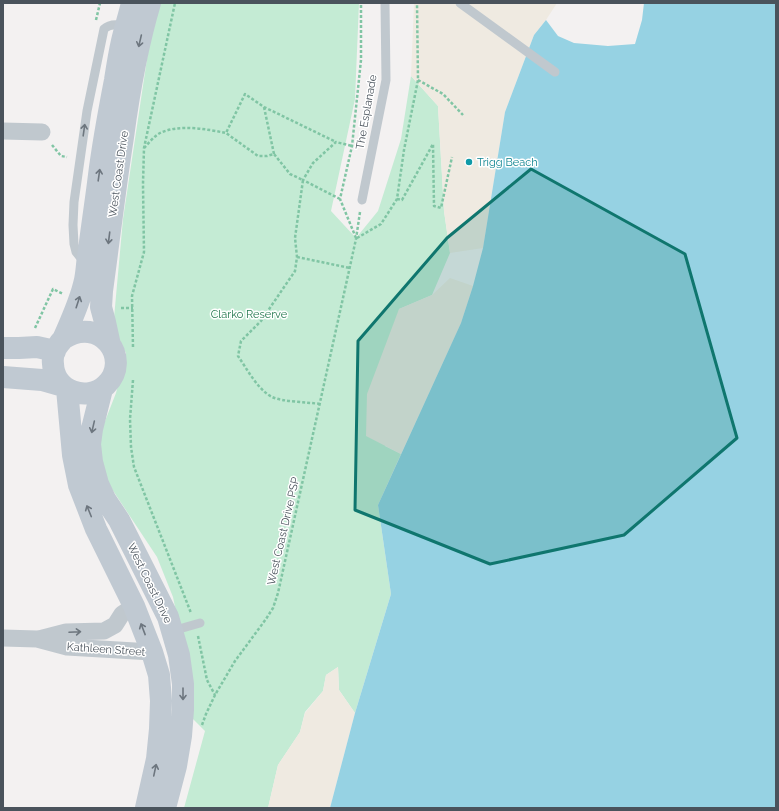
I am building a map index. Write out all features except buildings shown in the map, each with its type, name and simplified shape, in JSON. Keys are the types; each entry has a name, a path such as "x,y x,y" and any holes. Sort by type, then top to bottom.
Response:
{"main road":[{"name":"West Coast Drive","path":"59,345 74,315 85,280 106,129 122,42 132,3"},
{"name":"West Coast Drive","path":"110,345 101,307 102,291 129,95 150,3"},
{"path":"3,377 42,380 65,388 75,393 89,394 102,389 112,378 116,365 116,358 106,340 99,335 85,331 70,334 59,345 52,363 55,375 65,388 73,455 79,485 96,529 134,606 152,652 158,675 161,701 160,729 157,759 146,808"},
{"path":"3,348 59,345"},
{"name":"West Coast Drive","path":"102,389 92,429 90,444 92,462 98,484 105,499 119,520 168,617 179,655 183,684 181,736 176,766 165,808"}],"street":[{"path":"3,131 42,132"},
{"name":"Kathleen Street","path":"37,639 66,632 104,631 115,625 122,614 134,606"},
{"name":"Kathleen Street","path":"3,638 37,639 67,647 152,652"}],"lane":[{"name":"The Esplanade","path":"362,200 386,80 385,3"},
{"path":"460,3 555,72"},
{"path":"172,630 198,624"}],"path":[{"path":"134,350 132,296 144,252 144,148 175,3"},
{"path":"361,3 361,60 352,146 340,199 356,238 381,224 397,199 404,150 418,80 417,3"},
{"path":"418,80 443,94 463,115"},
{"path":"226,133 244,94 264,106 336,142 352,146"},
{"path":"264,106 274,154 290,174 340,199"},
{"path":"144,148 159,133 176,128 205,129 226,133 258,156 274,154"},
{"path":"320,404 273,397 263,390 253,379 238,356 241,341 261,321 295,271 297,257 295,238 303,180 313,163 336,142"},
{"path":"397,199 402,200 433,144 434,206 441,208 452,157"},
{"name":"West Coast Drive PSP","path":"201,727 215,695 235,661 273,608 278,592 350,268 362,200"},
{"path":"297,257 350,268"},
{"path":"34,330 53,289"},
{"path":"133,380 130,419 131,447 134,467 198,624 207,680 215,695"}],"highlighted area":[{"path":"531,169 685,254 737,438 624,535 490,564 355,510 358,341 447,238"}],"green space":[{"name":"Clarko Reserve","path":"158,3 359,3 355,99 331,211 356,238 378,211 401,139 411,76 438,106 444,211 450,253 432,295 399,309 385,446 401,454 378,505 391,594 355,713 339,690 338,667 326,675 323,691 305,712 300,732 278,765 268,808 184,808 205,731 191,717 190,680 173,597 157,557 104,477 98,439 116,393 126,353 113,329 123,219 153,19"}],"sand":[{"name":"Trigg Beach","path":"414,3 557,3 534,35 505,112 483,248 450,253 444,211 438,106 411,76"},
{"path":"450,278 473,286 461,323 401,454 366,436 367,394 399,309 432,295"},
{"path":"338,667 339,690 355,713 330,808 268,808 278,765 300,732 305,713 323,691 326,675"}],"water":[{"path":"644,3 776,3 776,808 330,808 355,713 391,594 378,505 461,323 483,248 505,112 534,35 546,20 558,36 574,43 608,46 635,44 642,20"}],"place":[{"name":"Trigg Beach","path":"469,162"}]}
